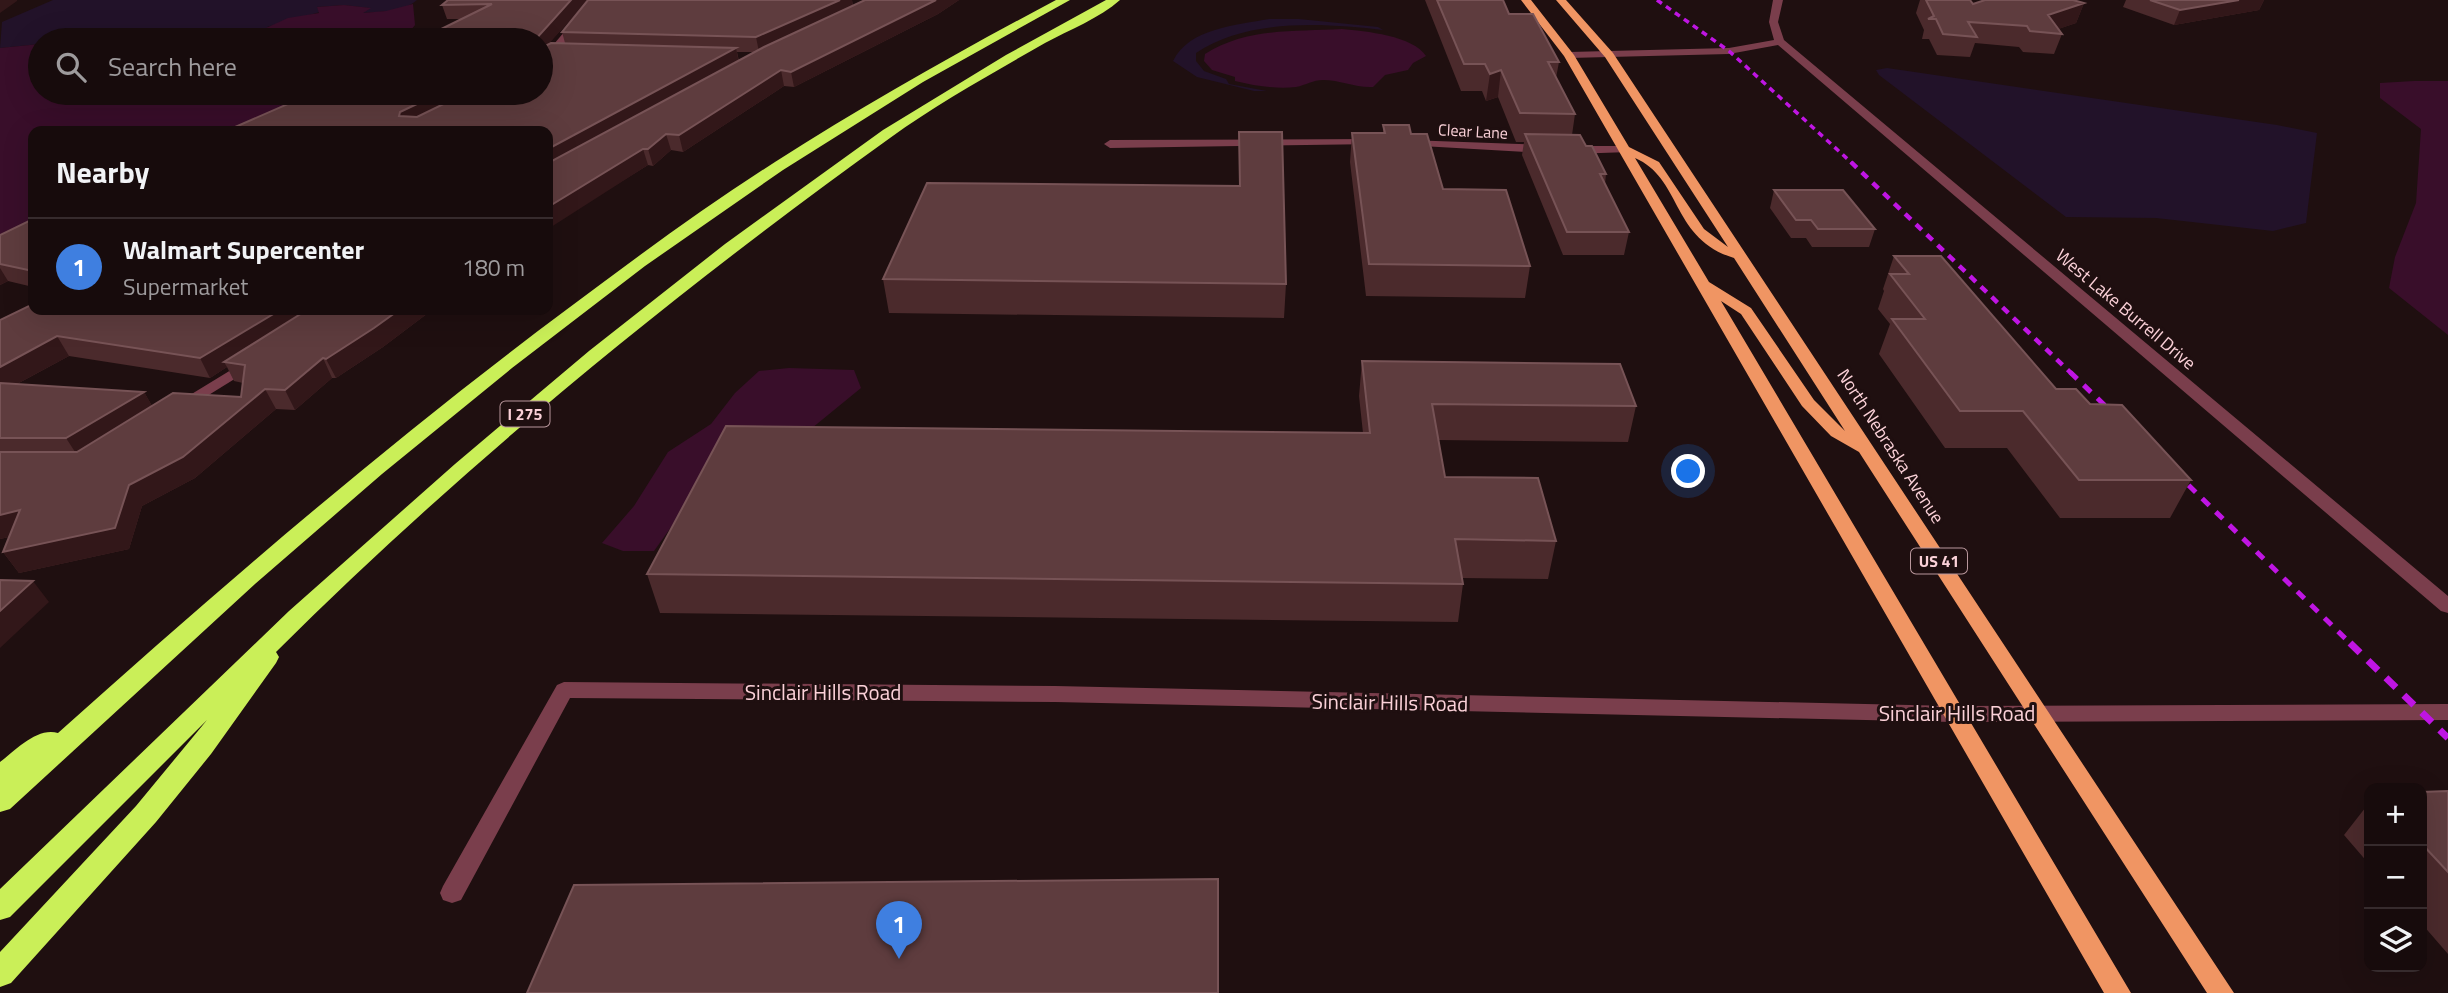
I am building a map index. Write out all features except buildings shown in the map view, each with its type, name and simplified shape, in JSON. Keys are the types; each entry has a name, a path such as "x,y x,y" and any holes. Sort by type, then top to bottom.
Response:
{"highway":[{"name":"I 275","path":"0,801 138,674 383,465 512,361 637,266 767,175 876,105 986,40 1064,0"},
{"name":"I 275","path":"0,908 297,617 533,407 731,247 888,133 1010,58 1114,0"},
{"path":"0,973 146,814 202,747 297,617"},
{"path":"0,776 138,674"}],"main road":[{"path":"1526,0 1569,55 2118,993"},
{"name":"North Nebraska Avenue","path":"1561,0 1609,55 2221,993"},
{"path":"1625,150 1655,165 1705,242 1722,252 1739,255"},
{"path":"1703,284 1746,311 1808,403 1837,433 1867,450"}],"street":[{"path":"553,52 596,0"},
{"path":"1569,55 1729,51 1780,43 1774,34 1773,10 1778,0"},
{"name":"West Lake Burrell Drive","path":"1780,43 2448,606"},
{"path":"553,52 566,52"},
{"name":"Clear Lane","path":"1110,144 1386,142 1481,148 1625,150"},
{"path":"164,416 267,352"},
{"name":"Sinclair Hills Road","path":"452,893 564,690 1055,694 1953,714 2448,712"}],"shaded area":[{"path":"53,0 417,0 398,9 375,12 360,13 369,8 344,5 317,7 320,12 267,27 269,28 28,28 28,45 0,48 2,22"},
{"path":"413,4 415,25 413,28 266,28 288,18 319,13 317,7 344,5 371,8 363,13 386,11"},
{"path":"1269,19 1299,19 1378,27 1383,30 1312,25 1262,28 1217,42 1196,53 1196,61 1204,71 1226,79 1229,84 1267,91 1254,91 1197,77 1173,61 1190,41 1202,35 1229,26"},
{"path":"1342,29 1400,39 1420,49 1426,56 1413,63 1408,70 1385,75 1373,87 1323,80 1296,87 1258,86 1235,81 1235,77 1212,70 1204,61 1205,54 1221,45 1254,35"},
{"path":"28,45 28,105 308,105 263,126 28,126 28,227 0,240 0,48"},
{"path":"1887,68 2317,133 2306,223 2273,231 2156,218 2066,217 1879,75 1876,70"},
{"path":"2448,81 2448,335 2389,288 2395,257 2416,203 2421,129 2380,98 2380,83"},
{"path":"789,368 854,370 861,388 801,437 674,523 654,551 623,551 602,543 634,506 668,452 711,424 735,393 759,371"}],"railway":[{"path":"1657,0 1729,51 1853,164"},
{"path":"1851,162 2072,374"},
{"path":"2070,372 2119,419"},
{"path":"2175,472 2352,645"},
{"path":"2350,643 2448,738"}],"place":[{"name":"Walmart Supercenter","path":"899,959"}]}
